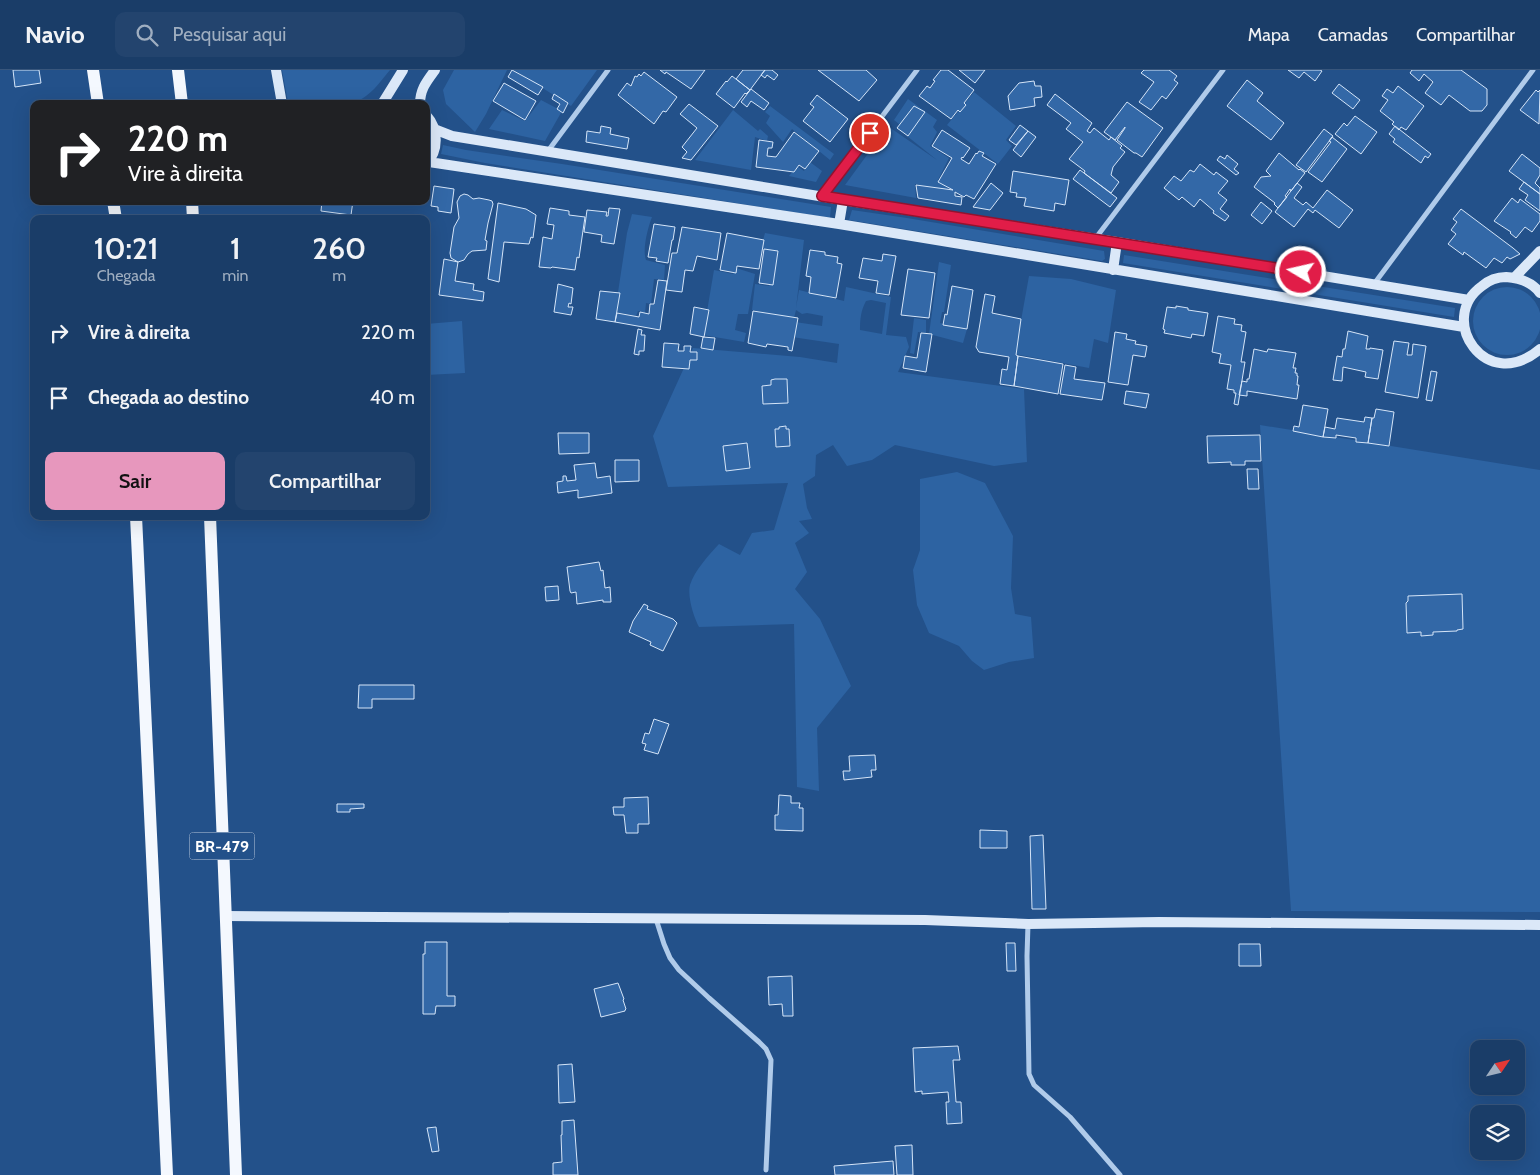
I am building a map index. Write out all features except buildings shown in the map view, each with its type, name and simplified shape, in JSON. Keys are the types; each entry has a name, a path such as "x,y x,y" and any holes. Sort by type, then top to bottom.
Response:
{"main road":[{"path":"93,70 97,100"},
{"path":"178,70 182,100"},
{"path":"136,520 167,1175"},
{"name":"BR-479","path":"210,520 236,1175"}],"street":[{"path":"276,70 281,100"},
{"path":"384,100 403,70"},
{"path":"420,100 424,84 435,70"},
{"path":"548,151 608,70"},
{"path":"822,196 917,70"},
{"path":"1095,238 1223,70"},
{"path":"1374,284 1533,70"},
{"path":"430,122 434,128 436,140 434,152 430,158"},
{"path":"434,128 452,136 844,200 1095,238 1469,300"},
{"path":"430,163 839,224 1464,327"},
{"path":"839,224 844,200"},
{"path":"1113,270 1117,242"},
{"path":"1514,278 1540,252"},
{"path":"1540,292 1527,282 1501,277 1488,281 1477,289 1469,300 1464,313 1464,327 1469,341 1477,352 1489,360 1503,364 1517,363 1530,358 1540,349"},
{"path":"225,916 925,920 1028,924 1159,922 1540,925"},
{"path":"656,919 664,944 674,964 708,998 759,1042 766,1049 772,1060 766,1170"},
{"path":"1028,924 1029,1074 1031,1080 1034,1085 1076,1123 1120,1175"}],"shaded area":[{"path":"282,70 390,70 374,89 360,100 288,100"},
{"path":"454,70 507,70 486,114 475,132 446,104 443,90"},
{"path":"514,70 597,70 571,106"},
{"path":"974,92 1016,126 1006,140 1012,146 998,164 947,125"},
{"path":"908,99 937,120 933,127 937,132 930,146 949,158 938,180 952,192 915,184 916,198 845,185 889,127 937,160 907,136 910,133 894,120"},
{"path":"541,100 562,111 545,141 489,129 502,110 525,121"},
{"path":"770,106 834,154 830,160 792,129 783,142 766,123 770,116 765,112"},
{"path":"733,110 758,131 760,129 768,136 767,141 755,137 751,170 695,160"},
{"path":"443,145 831,207 830,218 485,163 441,154"},
{"path":"810,162 822,171 816,182 789,176 797,166 804,171"},
{"path":"852,210 1104,251 1105,259 1102,261 849,220"},
{"path":"632,214 652,217 645,245 646,260 665,265 664,280 654,279 651,304 646,303 645,313 638,311 636,316 615,312 627,233"},
{"path":"765,233 804,240 796,308 799,290 844,301 846,287 891,297 886,335 906,337 909,347 898,372 1024,389 1027,462 994,466 895,445 872,460 847,466 833,445 816,455 815,476 803,484 807,508 812,519 799,521 809,533 795,543 807,572 795,589 820,619 851,686 817,728 819,791 797,787 794,624 699,627 693,613 689,595 690,585 695,574 719,544 740,555 752,533 774,530 788,483 668,487 653,436 693,348 800,357 837,363 839,344 792,337 795,322 822,326 823,316 802,314 796,310 794,318 752,310 755,284 769,286 775,252 761,248","holes":["866,301 886,303 882,334 860,330 861,315"]},
{"path":"1124,255 1455,308 1454,317 1123,263"},
{"path":"939,262 951,265 944,312 942,312 940,323 967,329 963,343 929,334"},
{"path":"736,268 755,274 748,314 738,314 735,330 746,333 744,342 703,335 714,270 733,274"},
{"path":"1029,276 1071,279 1116,290 1108,343 1094,339 1089,368 1015,354"},
{"path":"1507,287 1520,289 1531,297 1539,308 1541,321 1539,334 1531,345 1520,353 1507,355 1494,353 1483,345 1475,334 1473,321 1475,308 1483,297 1494,289"},
{"path":"914,318 926,320 926,333 918,332 914,354 910,353"},
{"path":"462,321 465,373 430,375 430,324"},
{"path":"1260,425 1540,470 1540,912 1291,911"},
{"path":"957,472 985,483 1013,536 1011,588 1015,614 1031,617 1034,658 1009,662 984,670 972,661 959,646 929,633 917,605 913,570 920,550 920,479"}],"route":[{"path":"870,133 822,196 1301,272"}]}
